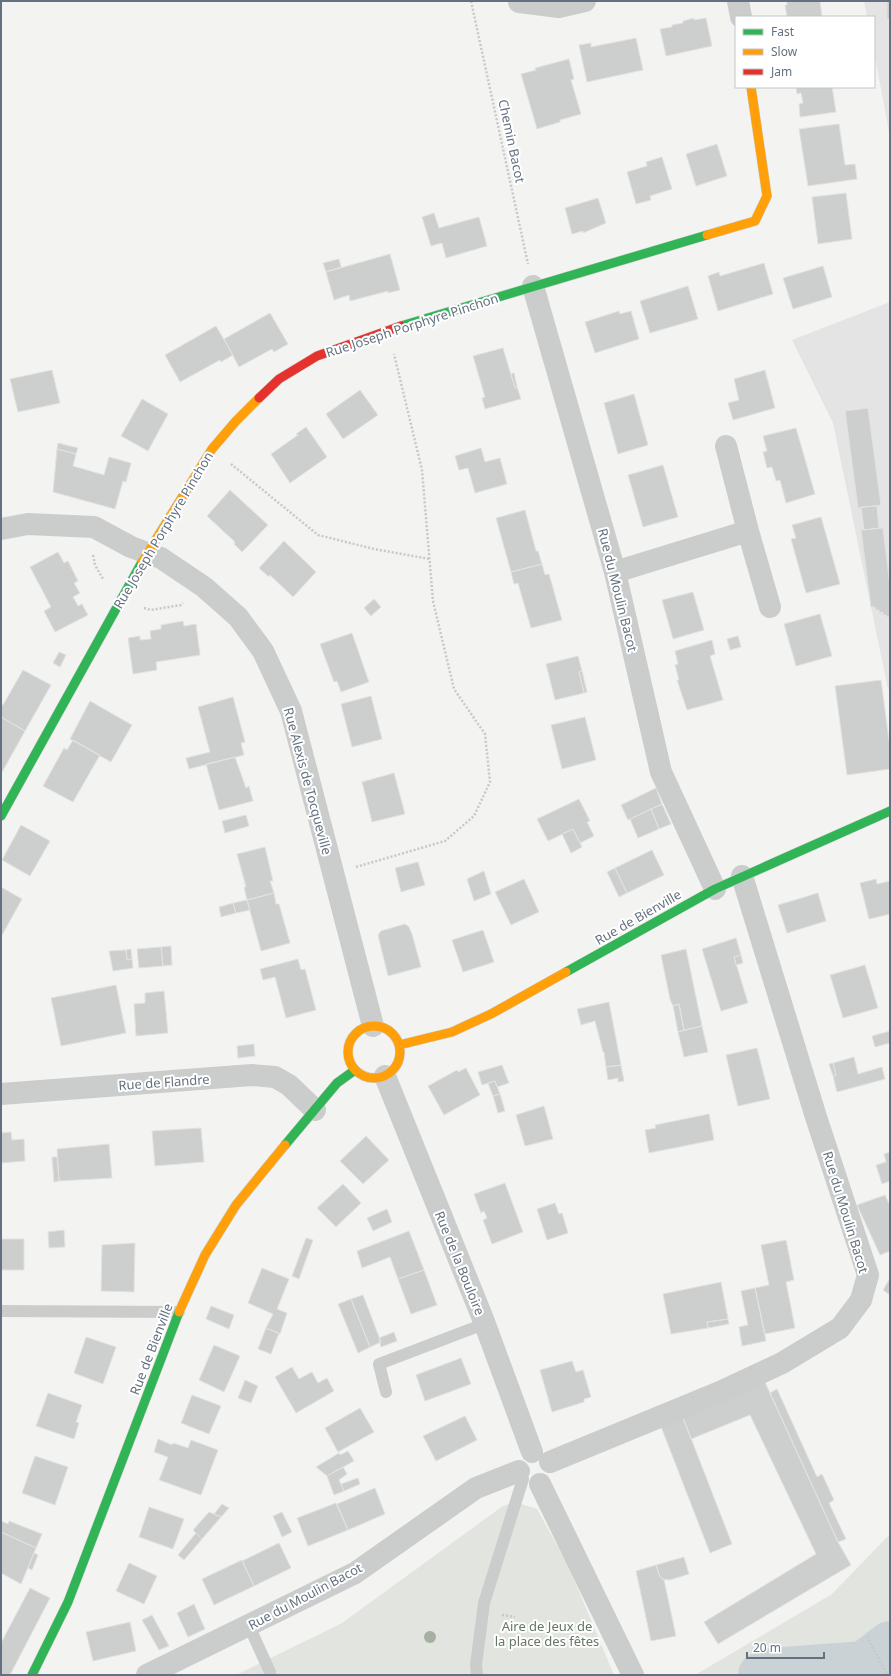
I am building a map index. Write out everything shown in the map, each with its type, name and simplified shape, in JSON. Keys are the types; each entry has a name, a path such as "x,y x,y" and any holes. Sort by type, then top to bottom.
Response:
{"street":[{"path":"519,2 559,7 585,1"},
{"path":"738,1 741,16"},
{"name":"Rue Joseph Porphyre Pinchon","path":"1,816 147,553 212,449 236,421 279,379 317,356 388,330 755,221 767,196 751,88"},
{"name":"Rue du Moulin Bacot","path":"533,286 615,572 661,772 715,889"},
{"path":"726,446 770,608"},
{"name":"Rue Alexis de Tocqueville","path":"1,529 28,524 94,528 161,558 204,587 238,617 263,651 291,711 373,1026"},
{"path":"615,572 748,531"},
{"name":"Rue de Bienville","path":"399,1045 452,1032 491,1014 715,889 890,811"},
{"name":"Rue du Moulin Bacot","path":"541,1457 720,1392 782,1363 840,1328 861,1300 868,1275 816,1117 742,876"},
{"path":"373,1026 382,1027 389,1031 395,1037 399,1045 399,1059 391,1072 385,1076 369,1078 355,1070 350,1062 348,1046 352,1038 357,1032 373,1026"},
{"name":"Rue de Bienville","path":"32,1675 68,1602 178,1312 205,1255 236,1205 337,1084 355,1070"},
{"name":"Rue de Flandre","path":"1,1094 252,1075 275,1077 289,1085 315,1110"},
{"name":"Rue de la Bouloire","path":"385,1076 484,1324 541,1457"},
{"path":"527,1478 545,1481 551,1473 541,1457 527,1454 520,1461 527,1478 606,1616 632,1673"},
{"name":"Rue du Moulin Bacot","path":"147,1675 355,1573 476,1488 527,1478"}],"lane":[{"path":"1,1311 178,1312"},
{"path":"386,1392 379,1364 484,1324"},
{"path":"476,1675 484,1603 527,1478"},
{"path":"249,1626 270,1672"}],"path":[{"name":"Chemin Bacot","path":"471,1 533,286"},
{"path":"333,873 445,841 474,816 490,782 485,734 454,689 433,601 422,470 388,330"},
{"path":"212,449 318,535 374,549 430,559"},
{"path":"867,1636 887,1675"}],"shaded area":[{"path":"864,1 890,1 890,137 875,57 875,16 867,16"},
{"path":"890,302 890,689 888,689 833,423 792,340"}],"green space":[{"name":"Aire de Jeux de la place des fêtes","path":"515,1502 537,1509 568,1565 614,1675 236,1675 342,1623 503,1506"},
{"path":"890,1534 890,1675 695,1675 832,1594"}],"building":[{"path":"787,1 820,1 822,16 787,16 785,5 787,5"},
{"path":"887,1 890,1 890,19 887,19"},
{"path":"694,18 694,20 706,18 712,46 666,56 660,29 672,27 672,25 683,23 683,21"},
{"path":"636,38 643,70 587,82 579,45 591,43 591,47"},
{"path":"569,59 574,79 571,80 581,114 537,129 521,74 536,70 535,68"},
{"path":"796,88 832,88 836,112 800,117 799,104 803,103 801,93 797,94"},
{"path":"839,124 845,165 855,164 857,179 808,186 799,129"},
{"path":"717,144 727,176 696,186 686,154"},
{"path":"662,157 672,189 650,196 651,200 636,204 627,172 647,166 646,162"},
{"path":"846,193 852,239 818,244 812,197"},
{"path":"598,198 606,223 583,233 583,231 572,234 565,208"},
{"path":"434,213 439,228 479,217 487,246 446,258 442,243 431,246 422,217"},
{"path":"390,254 400,290 388,293 388,291 350,301 349,295 334,300 326,272"},
{"path":"339,259 341,267 326,272 323,263"},
{"path":"764,263 773,294 718,311 708,276 719,272 720,276"},
{"path":"823,266 832,297 793,309 783,278"},
{"path":"688,286 698,319 650,333 640,301"},
{"path":"619,311 620,314 631,311 639,339 595,353 585,322"},
{"path":"270,313 288,344 274,352 272,349 239,367 224,339"},
{"path":"216,326 233,355 221,362 220,360 180,382 165,355"},
{"path":"503,348 515,388 517,387 521,399 485,409 482,398 485,397 473,356"},
{"path":"52,370 60,403 18,412 10,379"},
{"path":"765,370 775,408 733,420 728,403 739,400 734,379"},
{"path":"514,373 517,387 515,388 511,374"},
{"path":"360,390 378,415 343,439 326,414"},
{"path":"634,394 648,445 618,454 604,403"},
{"path":"142,399 168,414 148,451 121,436"},
{"path":"868,408 881,505 858,508 845,411"},
{"path":"306,427 327,457 290,483 271,454 298,435 296,434"},
{"path":"796,428 815,494 786,503 780,480 776,481 772,467 767,468 763,452 767,451 763,436"},
{"path":"58,443 78,448 76,454 57,449"},
{"path":"481,448 485,462 500,458 507,484 475,493 468,468 459,470 455,456"},
{"path":"57,449 76,454 73,466 104,475 109,457 131,463 126,482 123,481 115,509 53,492"},
{"path":"663,465 678,517 643,527 628,475"},
{"path":"230,490 268,525 242,552 234,544 235,542 207,516"},
{"path":"877,506 879,528 864,530 861,507"},
{"path":"525,510 536,551 538,551 542,564 511,572 496,518"},
{"path":"821,517 840,584 806,593 791,539 796,538 792,525"},
{"path":"883,528 890,586 890,617 883,615 883,612 879,613 879,610 876,610 875,607 871,607 861,530"},
{"path":"284,541 316,572 293,597 270,575 269,577 259,568"},
{"path":"58,552 64,563 68,561 78,581 74,583 80,593 73,597 78,606 82,604 88,615 55,632 44,611 51,607 30,567"},
{"path":"542,564 545,575 549,574 562,620 531,628 518,583 514,584 511,572"},
{"path":"693,592 704,630 673,639 662,600"},
{"path":"374,599 381,607 371,616 364,608"},
{"path":"820,614 832,656 796,666 784,624"},
{"path":"183,621 184,626 196,624 200,655 156,662 157,670 133,674 128,638 140,636 140,640 151,639 150,631 161,629 161,625"},
{"path":"352,633 369,682 341,692 337,681 334,682 320,644"},
{"path":"738,636 741,647 730,650 727,639"},
{"path":"712,640 715,654 710,656 723,700 687,710 677,680 679,680 675,665 678,664 675,651"},
{"path":"59,652 66,655 60,667 53,663"},
{"path":"578,656 582,671 579,672 584,693 555,700 546,664"},
{"path":"23,670 51,685 25,731 1,717 1,704 3,705"},
{"path":"582,671 587,692 584,693 579,672"},
{"path":"881,680 890,748 890,769 847,775 835,686"},
{"path":"371,696 382,739 352,747 341,704"},
{"path":"233,697 245,742 241,743 244,755 189,769 186,758 210,752 198,707"},
{"path":"90,701 132,725 111,762 70,739"},
{"path":"1,717 25,731 1,774"},
{"path":"585,717 596,760 562,769 551,725"},
{"path":"73,740 100,755 73,802 43,786 64,748 67,750"},
{"path":"235,757 246,788 249,786 253,801 219,810 206,764"},
{"path":"394,773 405,814 372,822 362,782"},
{"path":"656,788 662,804 628,820 621,805"},
{"path":"579,799 590,821 587,822 594,836 580,843 573,829 548,841 537,819"},
{"path":"662,804 671,824 659,829 651,809"},
{"path":"651,809 659,829 638,838 630,819"},
{"path":"246,815 249,826 225,833 222,821"},
{"path":"21,825 50,841 30,876 2,860"},
{"path":"573,829 582,847 571,853 562,834"},
{"path":"265,847 273,881 270,881 274,893 247,900 244,887 246,887 237,854"},
{"path":"652,850 664,875 627,893 615,868"},
{"path":"418,862 425,885 401,892 395,868"},
{"path":"615,868 627,893 619,897 607,872"},
{"path":"484,871 491,894 474,901 467,879"},
{"path":"524,879 539,912 511,925 495,892"},
{"path":"876,879 877,884 890,881 890,914 869,919 860,883"},
{"path":"1,887 22,899 1,937"},
{"path":"274,893 276,904 279,904 290,943 261,951 247,900"},
{"path":"818,893 826,921 787,933 778,905"},
{"path":"247,900 250,910 236,913 233,903"},
{"path":"233,903 236,913 221,917 219,907"},
{"path":"405,924 409,927 412,934 421,967 388,976 378,935 381,931"},
{"path":"483,930 494,962 463,972 452,940"},
{"path":"736,938 741,955 734,957 748,1003 721,1011 702,949"},
{"path":"171,946 172,965 163,966 161,947"},
{"path":"161,947 163,966 139,968 137,949"},
{"path":"131,949 132,959 127,960 126,950"},
{"path":"686,949 702,1026 684,1030 679,1004 673,1006 670,999 661,955"},
{"path":"126,950 127,960 132,959 133,968 113,971 109,951"},
{"path":"741,955 743,963 736,965 734,957"},
{"path":"298,959 301,970 305,969 316,1010 286,1018 275,977 263,980 260,969"},
{"path":"865,965 878,1008 843,1018 830,975"},
{"path":"116,985 126,1033 61,1046 51,998"},
{"path":"164,991 168,1033 136,1036 134,1004 145,1003 145,993"},
{"path":"609,1002 621,1065 606,1067 604,1052 595,1021 581,1025 577,1009"},
{"path":"679,1004 684,1030 678,1032 673,1006"},
{"path":"702,1026 708,1052 684,1057 678,1032"},
{"path":"890,1031 890,1043 875,1047 872,1036"},
{"path":"254,1044 255,1056 238,1058 237,1046"},
{"path":"757,1048 770,1099 738,1106 726,1055"},
{"path":"854,1057 858,1074 882,1067 885,1079 837,1092 833,1076 836,1075 833,1063"},
{"path":"833,1063 836,1075 833,1076 829,1064"},
{"path":"502,1065 509,1083 497,1087 495,1081 482,1085 478,1072"},
{"path":"621,1065 624,1081 618,1082 618,1078 608,1080 606,1067"},
{"path":"466,1068 480,1095 444,1115 428,1086 457,1070 458,1072"},
{"path":"495,1081 500,1094 493,1096 488,1083"},
{"path":"500,1094 505,1111 498,1113 493,1096"},
{"path":"544,1106 553,1139 525,1146 516,1115"},
{"path":"709,1114 714,1140 649,1153 645,1130 656,1128 655,1125"},
{"path":"201,1128 204,1162 155,1166 152,1131"},
{"path":"11,1132 12,1140 24,1139 25,1161 1,1163 1,1133"},
{"path":"366,1136 389,1160 363,1184 340,1161"},
{"path":"109,1144 112,1178 59,1181 57,1149"},
{"path":"890,1152 890,1181 882,1184 876,1165 886,1162 884,1154"},
{"path":"52,1157 57,1157 59,1181 54,1182"},
{"path":"505,1183 523,1232 492,1244 483,1220 487,1218 484,1211 481,1213 474,1194"},
{"path":"343,1184 361,1203 336,1227 317,1208"},
{"path":"885,1195 890,1206 890,1251 880,1255 857,1205"},
{"path":"555,1203 559,1214 562,1213 568,1233 547,1240 537,1209"},
{"path":"387,1209 392,1222 373,1231 367,1218"},
{"path":"64,1230 65,1247 49,1248 48,1232"},
{"path":"409,1231 424,1270 398,1279 390,1257 362,1268 357,1251"},
{"path":"306,1238 313,1240 299,1279 292,1276"},
{"path":"1,1239 24,1239 24,1270 1,1270"},
{"path":"786,1240 794,1280 786,1282 795,1328 765,1334 755,1288 769,1285 761,1245"},
{"path":"135,1243 134,1292 101,1291 102,1245"},
{"path":"262,1268 289,1279 277,1309 287,1313 280,1334 266,1328 273,1314 248,1303"},
{"path":"424,1270 437,1305 411,1314 398,1279"},
{"path":"890,1278 890,1295 883,1290"},
{"path":"721,1282 728,1319 707,1322 708,1328 671,1334 663,1294"},
{"path":"755,1288 766,1341 742,1346 739,1327 748,1325 741,1291"},
{"path":"363,1295 381,1342 370,1347 351,1299"},
{"path":"351,1299 370,1347 358,1353 338,1304"},
{"path":"211,1306 234,1315 229,1329 206,1319"},
{"path":"728,1319 729,1324 708,1328 707,1322"},
{"path":"266,1328 279,1333 271,1354 258,1349"},
{"path":"394,1332 397,1341 381,1347 379,1338"},
{"path":"86,1337 116,1347 103,1384 74,1373"},
{"path":"214,1345 240,1356 224,1392 199,1380"},
{"path":"461,1358 471,1384 425,1401 416,1375"},
{"path":"572,1361 576,1372 583,1370 591,1397 584,1399 584,1402 552,1412 540,1370"},
{"path":"292,1367 299,1379 312,1372 318,1383 327,1378 334,1391 296,1413 275,1377"},
{"path":"245,1380 258,1386 251,1403 238,1398"},
{"path":"764,1380 838,1542 851,1565 718,1644 704,1622 816,1554 750,1415 691,1439 682,1415"},
{"path":"777,1389 817,1477 822,1474 834,1500 829,1503 846,1539 838,1542 770,1393"},
{"path":"48,1393 82,1405 76,1422 79,1423 74,1439 36,1426"},
{"path":"192,1395 221,1406 209,1434 181,1423"},
{"path":"360,1408 374,1432 338,1452 325,1428"},
{"path":"682,1415 732,1544 710,1553 660,1424"},
{"path":"465,1416 477,1440 436,1461 423,1436"},
{"path":"158,1439 172,1445 173,1443 188,1448 191,1440 218,1450 201,1495 159,1480 168,1457 154,1452"},
{"path":"348,1451 354,1461 327,1476 316,1467 339,1453 340,1455"},
{"path":"35,1456 68,1467 55,1505 22,1493"},
{"path":"343,1467 347,1474 339,1480 344,1491 334,1495 327,1476"},
{"path":"358,1478 360,1484 344,1491 341,1484"},
{"path":"375,1488 385,1514 348,1530 337,1504"},
{"path":"336,1503 348,1530 308,1546 297,1518"},
{"path":"222,1504 229,1508 221,1517 214,1514"},
{"path":"149,1507 184,1519 173,1549 139,1537"},
{"path":"209,1512 221,1517 202,1539 193,1530"},
{"path":"282,1512 292,1532 282,1537 273,1516"},
{"path":"1,1521 8,1524 9,1521 42,1534 36,1548 1,1532"},
{"path":"1,1532 36,1548 21,1584 1,1573"},
{"path":"196,1533 202,1539 184,1560 178,1555"},
{"path":"279,1543 291,1568 254,1586 242,1561"},
{"path":"34,1553 38,1555 32,1570 28,1568"},
{"path":"684,1557 689,1574 670,1580 662,1579 660,1577 656,1565"},
{"path":"242,1560 254,1586 214,1605 202,1579"},
{"path":"129,1563 157,1576 144,1604 116,1591"},
{"path":"656,1565 660,1577 664,1580 676,1636 651,1641 636,1571"},
{"path":"30,1588 50,1598 11,1673 9,1675 1,1675 1,1643"},
{"path":"194,1604 205,1629 188,1637 177,1613"},
{"path":"152,1615 169,1646 159,1650 142,1620"},
{"path":"130,1622 136,1651 93,1661 86,1632"}],"waterway":[{"path":"761,1675 770,1671 864,1664 890,1644"}],"traffic: fast":[{"path":"401,326 707,235"},
{"path":"1,816 142,562"},
{"path":"566,972 715,889 890,811"},
{"path":"285,1145 337,1083 355,1070"},
{"path":"32,1675 68,1602 179,1312"}],"traffic: slow":[{"path":"707,235 755,221 767,196 751,88"},
{"path":"142,562 212,449 236,421 259,398"},
{"path":"399,1045 452,1032 491,1014 566,972"},
{"path":"374,1026 384,1028 392,1034 398,1042 400,1052 398,1062 392,1070 384,1076 374,1078 364,1076 356,1070 350,1062 348,1052 350,1042 356,1034 364,1028 374,1026"},
{"path":"179,1312 205,1255 236,1205 285,1145"}],"traffic: jam":[{"path":"259,398 279,379 317,356 401,326"}]}
